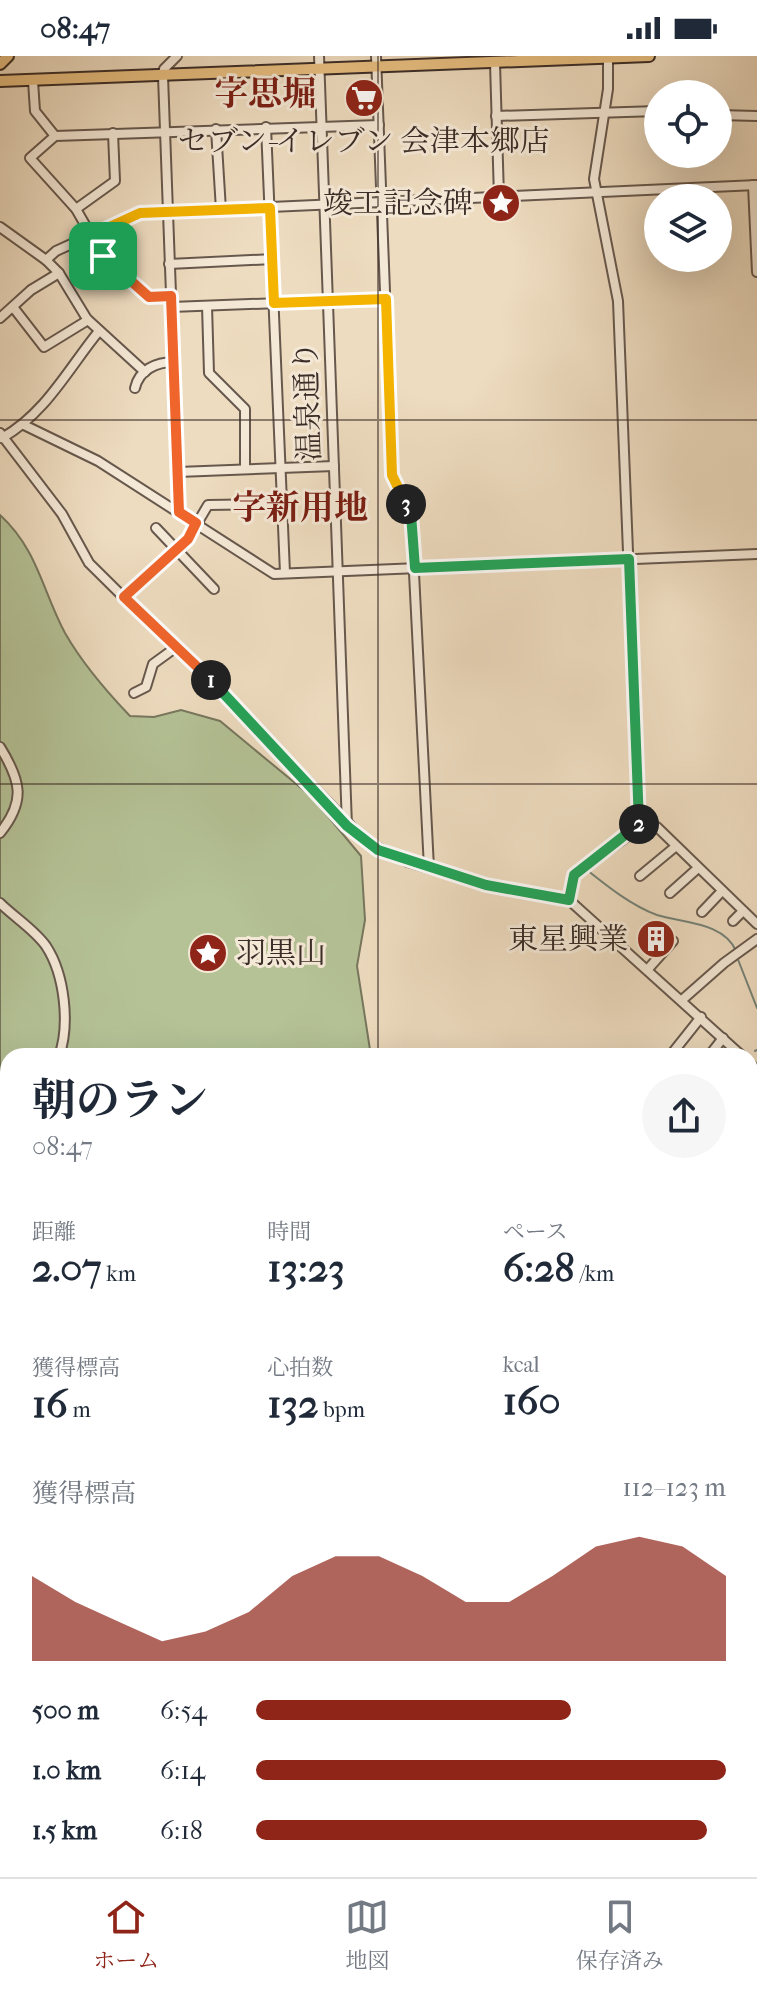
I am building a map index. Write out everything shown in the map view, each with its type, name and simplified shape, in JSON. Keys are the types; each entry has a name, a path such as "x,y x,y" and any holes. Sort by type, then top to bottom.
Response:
{"main road":[{"path":"0,64 8,56"},
{"path":"0,81 319,70 376,62 462,60 495,63 649,56"}],"street":[{"path":"177,56 164,69 163,76 179,512"},
{"name":"温泉通り","path":"319,56 347,826"},
{"path":"608,57 605,111 595,170 596,192 618,301 639,828"},
{"path":"376,62 392,475 411,514 429,868"},
{"path":"495,63 499,197"},
{"path":"33,81 35,111 55,136"},
{"path":"496,116 644,111"},
{"path":"732,115 757,116"},
{"path":"171,296 149,297 103,256 76,209 30,158 55,136 321,124 379,125"},
{"path":"266,127 285,573"},
{"path":"216,129 221,210"},
{"path":"76,209 115,181 113,133"},
{"path":"46,260 65,244 140,213 755,185 757,272"},
{"path":"0,227 46,260 59,273 88,320 145,372"},
{"path":"169,264 273,259"},
{"path":"0,318 31,290 59,273"},
{"path":"171,307 386,299"},
{"path":"207,306 209,373 245,409 245,469"},
{"path":"13,307 44,347 88,320"},
{"path":"99,331 51,397 24,425 1,439 62,514 89,563 199,668 347,826 378,850 486,885 569,900 734,1048"},
{"path":"135,388 145,372 159,362 174,362"},
{"path":"24,425 98,461 274,574 757,554"},
{"path":"178,472 334,466"},
{"path":"124,597 175,551 208,505 282,504"},
{"path":"156,528 214,589"},
{"path":"134,693 146,687 153,664 175,648"},
{"path":"0,747 12,766 18,798 17,809 0,833"},
{"path":"569,900 574,875 639,828 661,826 675,847 757,924"},
{"path":"640,876 675,847"},
{"path":"670,893 698,868"},
{"path":"702,912 722,891"},
{"path":"0,903 45,945 53,960 64,1012 65,1039 62,1048"},
{"path":"733,921 743,911"},
{"path":"682,1000 757,939"},
{"path":"648,969 673,941"},
{"path":"676,1048 701,1017"},
{"path":"715,1048 723,1038"}],"green space":[{"path":"0,515 13,528 31,556 71,644 130,716 154,717 181,710 220,721 312,797 361,856 365,920 357,966 370,1048 0,1048"}],"waterway":[{"path":"587,870 648,911 722,934 736,951"},
{"path":"737,957 757,1008"}],"place":[{"name":"セブン-イレブン 会津本郷店","path":"364,98"},
{"name":"竣工記念碑","path":"501,203"},
{"name":"東星興業","path":"656,939"},
{"name":"羽黒山","path":"208,953"}],"district":[{"name":"字思堀","path":"265,94"},
{"name":"字新用地","path":"300,508"}],"route":[{"path":"270,208 274,303 386,299 392,475 411,514 415,568 629,559 639,828 574,875 569,900 486,885 408,862 366,842 347,826 199,668 124,597 188,539 196,523 179,512 171,296 149,297 103,256 90,236 140,213 270,208"}]}
